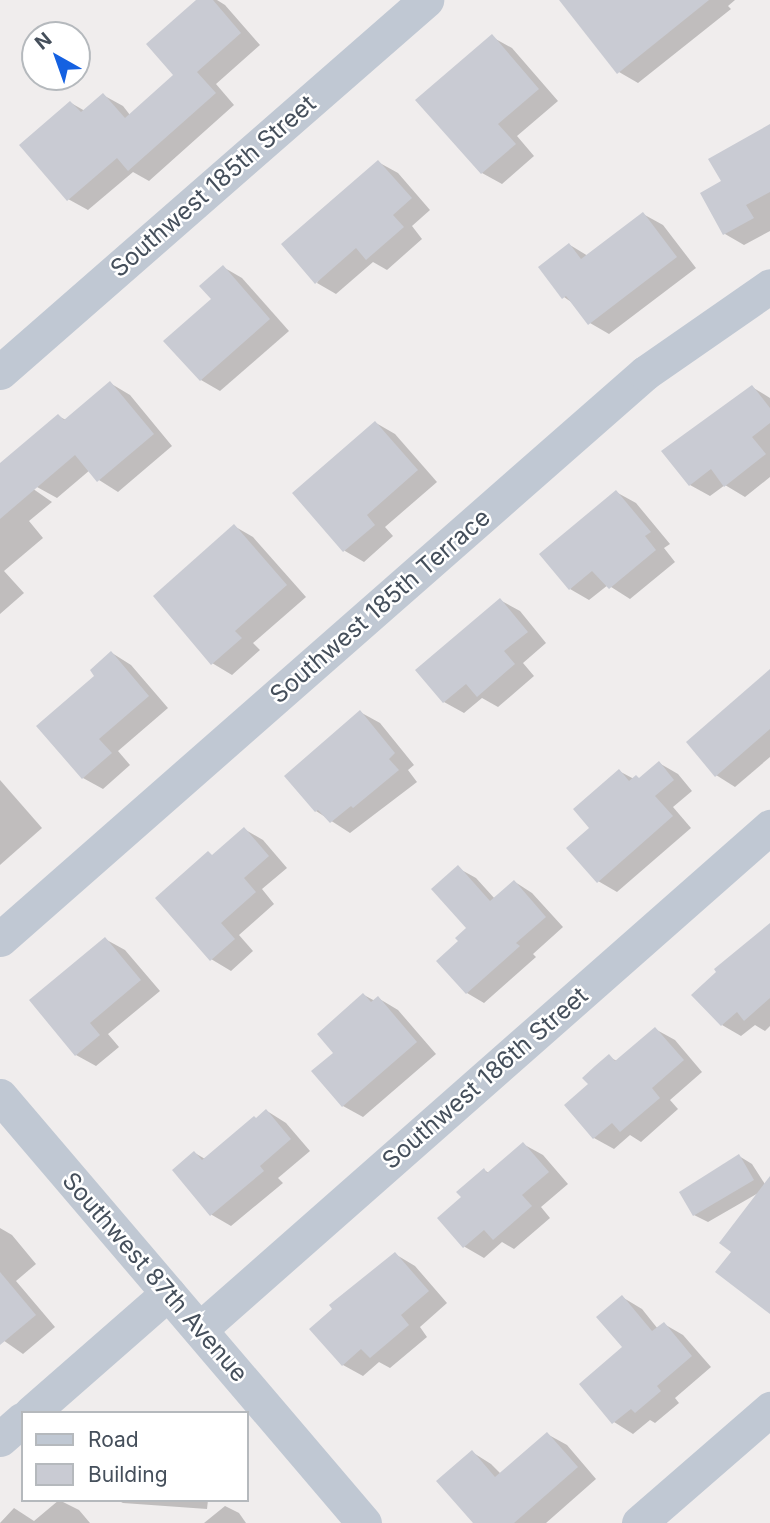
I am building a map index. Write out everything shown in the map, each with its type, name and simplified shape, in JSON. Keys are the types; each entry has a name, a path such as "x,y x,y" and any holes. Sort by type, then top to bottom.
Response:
{"street":[{"name":"Southwest 185th Street","path":"0,372 426,0"},
{"name":"Southwest 185th Terrace","path":"0,939 645,373 770,286"},
{"name":"Southwest 186th Street","path":"200,1329 770,827"},
{"name":"Southwest 87th Avenue","path":"0,1096 364,1523"},
{"path":"33,1411 168,1293"},
{"path":"639,1523 770,1409"},
{"path":"0,1439 21,1421"}],"building":[{"path":"196,0 213,0 241,33 197,72 216,93 128,171 117,158 67,201 19,145 70,101 81,112 103,93 125,118 173,75 146,44"},
{"path":"559,0 709,0 617,74"},
{"path":"492,34 539,89 498,124 516,144 481,174 415,100"},
{"path":"770,124 770,192 746,205 754,218 723,235 700,193 721,181 708,159"},
{"path":"378,160 412,198 393,215 404,227 366,260 356,248 315,284 281,244"},
{"path":"643,212 677,257 588,325 566,296 562,299 538,267 569,243 581,259"},
{"path":"223,265 270,319 200,381 163,341 211,299 199,286"},
{"path":"110,381 154,434 97,482 75,455 0,519 0,463 58,414 64,420"},
{"path":"752,385 770,408 770,423 752,437 766,454 724,487 711,469 689,486 661,451"},
{"path":"375,421 418,470 367,515 375,525 343,552 292,493"},
{"path":"616,490 651,532 645,536 656,550 609,589 592,571 569,590 539,554"},
{"path":"234,524 287,585 235,631 242,638 211,665 153,596"},
{"path":"500,598 528,632 504,651 515,664 477,697 466,684 443,703 415,670"},
{"path":"111,651 149,696 99,739 112,753 82,779 36,726 94,676 90,670"},
{"path":"770,669 770,729 715,777 686,742"},
{"path":"360,710 395,753 389,759 399,770 353,808 351,806 330,823 318,810 315,812 284,776"},
{"path":"659,761 674,780 655,796 673,816 597,883 566,848 589,828 573,809 619,769 629,781 636,775 639,778"},
{"path":"244,827 269,856 244,878 256,892 221,923 235,939 210,961 155,898 208,851 212,855"},
{"path":"458,865 490,901 514,880 546,917 516,943 520,946 466,994 436,961 458,941 455,938 466,928 431,889"},
{"path":"770,923 770,998 744,1021 737,1012 721,1026 691,995 716,972 714,969"},
{"path":"105,937 141,980 90,1023 100,1035 75,1056 29,1000"},
{"path":"363,993 371,1002 378,996 417,1042 342,1107 311,1071 333,1053 317,1034"},
{"path":"655,1027 684,1060 652,1088 660,1098 620,1132 612,1123 593,1139 564,1105 588,1084 582,1078 609,1054 615,1061"},
{"path":"266,1109 291,1139 260,1166 264,1171 210,1216 172,1170 194,1151 202,1160"},
{"path":"523,1142 549,1172 522,1195 532,1206 493,1240 484,1230 463,1248 437,1218 461,1197 456,1192 484,1168 487,1173"},
{"path":"739,1154 754,1180 693,1216 679,1192"},
{"path":"770,1176 770,1314 715,1272 731,1252 719,1243"},
{"path":"395,1252 429,1291 401,1315 409,1325 370,1358 361,1349 342,1366 309,1329 332,1309 329,1305"},
{"path":"0,1272 36,1315 0,1345"},
{"path":"622,1295 652,1331 664,1322 692,1356 657,1386 661,1391 635,1413 631,1409 612,1424 579,1384 622,1347 596,1317"},
{"path":"547,1432 578,1467 514,1523 473,1523 436,1481 472,1450 495,1477"}]}
